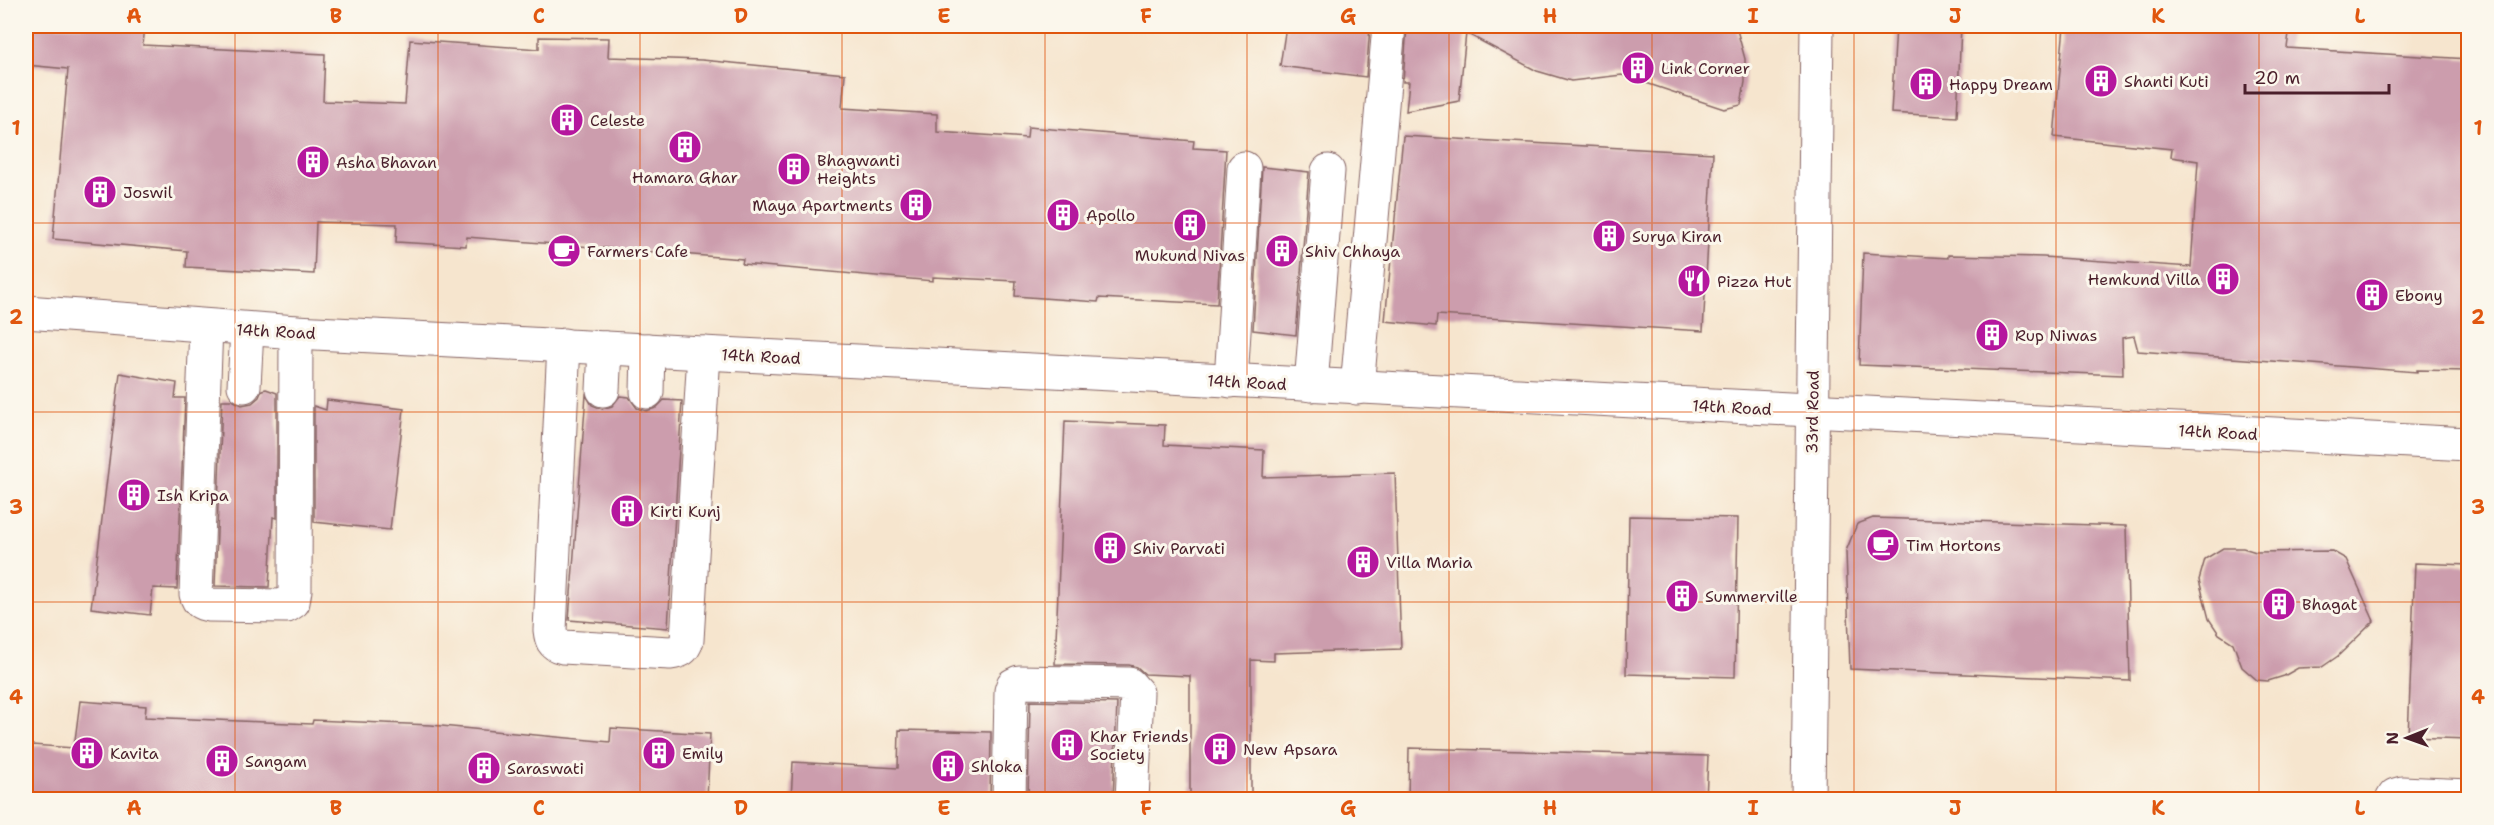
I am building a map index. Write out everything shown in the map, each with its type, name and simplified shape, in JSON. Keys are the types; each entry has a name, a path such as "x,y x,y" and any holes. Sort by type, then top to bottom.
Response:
{"street":[{"path":"1357,388 1389,26"},
{"name":"33rd Road","path":"1808,800 1817,26"},
{"path":"1231,381 1244,168"},
{"path":"1311,385 1328,171"},
{"name":"14th Road","path":"26,312 296,333 2469,444"},
{"path":"206,326 196,594 202,604 210,605 287,606 293,602 295,590 296,333"},
{"path":"244,386 247,330"},
{"path":"564,345 550,630 556,646 563,647 670,653 679,652 685,648 704,353"},
{"path":"603,390 605,348"},
{"path":"646,392 648,350"},
{"path":"1009,800 1011,691 1015,684 1030,682 1129,684 1136,689 1132,800"},
{"path":"2392,800 2395,795 2402,793 2469,796"}],"building":[{"path":"26,26 145,26 143,45 325,54 323,101 405,104 410,40 539,49 539,37 609,38 608,57 702,60 845,74 842,108 937,114 937,132 1027,138 1028,127 1194,141 1193,148 1226,150 1217,304 1099,298 1098,302 1015,296 1016,281 933,277 933,281 742,264 743,259 467,237 466,246 396,242 397,224 316,222 314,274 186,267 187,251 53,239 68,69 26,65"},
{"path":"1286,26 1370,26 1366,77 1280,66"},
{"name":"Link Corner","path":"1407,26 1736,26 1745,59 1745,82 1741,105 1724,109 1622,75 1571,81 1537,71 1466,33 1459,101 1406,111 1409,82 1403,82"},
{"name":"Happy Dream","path":"1896,26 1961,26 1957,117 1891,113"},
{"path":"2064,26 2290,26 2287,48 2469,59 2469,371 2417,370 2417,372 2138,351 2134,336 2122,338 2123,375 1859,365 1863,253 1948,258 1948,255 2043,257 2191,267 2198,161 2171,157 2172,149 2054,137"},
{"name":"Surya Kiran","path":"1403,136 1713,153 1703,331 1437,315 1436,326 1385,321"},
{"name":"Shiv Chhaya","path":"1262,167 1309,172 1296,335 1253,330"},
{"name":"Ish Kripa","path":"120,373 177,383 175,398 185,398 177,589 153,588 150,615 91,608"},
{"path":"262,390 277,393 277,518 273,517 269,587 215,586 222,400 232,400 242,405 252,403 259,397"},
{"name":"Kirti Kunj","path":"586,395 592,405 602,409 612,406 620,396 629,397 637,408 646,411 656,408 664,400 682,401 668,628 569,620"},
{"path":"327,400 404,409 390,530 314,522 314,406 326,410"},
{"path":"1065,421 1165,425 1164,445 1264,450 1263,477 1395,473 1401,649 1274,653 1274,661 1251,660 1251,800 1190,800 1190,676 1145,674 1137,667 1129,665 1055,664"},
{"name":"Summerville","path":"1629,516 1738,518 1735,677 1626,674"},
{"path":"1873,518 2126,526 2130,681 1850,669 1846,551 1857,524"},
{"name":"Bhagat","path":"2223,548 2243,548 2256,552 2332,551 2346,559 2374,621 2338,656 2322,667 2298,668 2268,681 2257,680 2242,667 2233,643 2219,634 2209,619 2199,580 2205,559"},
{"path":"2415,563 2469,565 2469,739 2408,737"},
{"path":"80,701 146,706 145,717 312,724 313,720 431,725 610,742 611,728 710,734 707,800 29,800 32,745 74,748"},
{"name":"Khar Friends Society","path":"1030,701 1117,703 1113,800 1028,800"},
{"name":"Shloka","path":"899,730 991,732 990,800 791,800 793,762 898,768"},
{"path":"1409,748 1708,756 1706,800 1408,800"}],"place":[{"name":"Link Corner","path":"1638,68"},
{"name":"Shanti Kuti","path":"2101,81"},
{"name":"Happy Dream","path":"1926,84"},
{"name":"Celeste","path":"567,120"},
{"name":"Hamara Ghar","path":"685,147"},
{"name":"Asha Bhavan","path":"313,162"},
{"name":"Bhagwanti Heights","path":"794,169"},
{"name":"Joswil","path":"100,192"},
{"name":"Maya Apartments","path":"916,205"},
{"name":"Apollo","path":"1063,215"},
{"name":"Mukund Nivas","path":"1190,225"},
{"name":"Surya Kiran","path":"1609,236"},
{"name":"Farmers Cafe","path":"564,251"},
{"name":"Shiv Chhaya","path":"1282,251"},
{"name":"Hemkund Villa","path":"2223,279"},
{"name":"Pizza Hut","path":"1694,281"},
{"name":"Ebony","path":"2372,295"},
{"name":"Rup Niwas","path":"1992,335"},
{"name":"Ish Kripa","path":"134,495"},
{"name":"Kirti Kunj","path":"627,511"},
{"name":"Tim Hortons","path":"1883,545"},
{"name":"Shiv Parvati","path":"1110,548"},
{"name":"Villa Maria","path":"1363,562"},
{"name":"Summerville","path":"1682,596"},
{"name":"Bhagat","path":"2279,604"},
{"name":"Khar Friends Society","path":"1067,745"},
{"name":"New Apsara","path":"1220,749"},
{"name":"Kavita","path":"87,753"},
{"name":"Emily","path":"659,753"},
{"name":"Sangam","path":"222,761"},
{"name":"Shloka","path":"948,766"},
{"name":"Saraswati","path":"484,768"}]}
